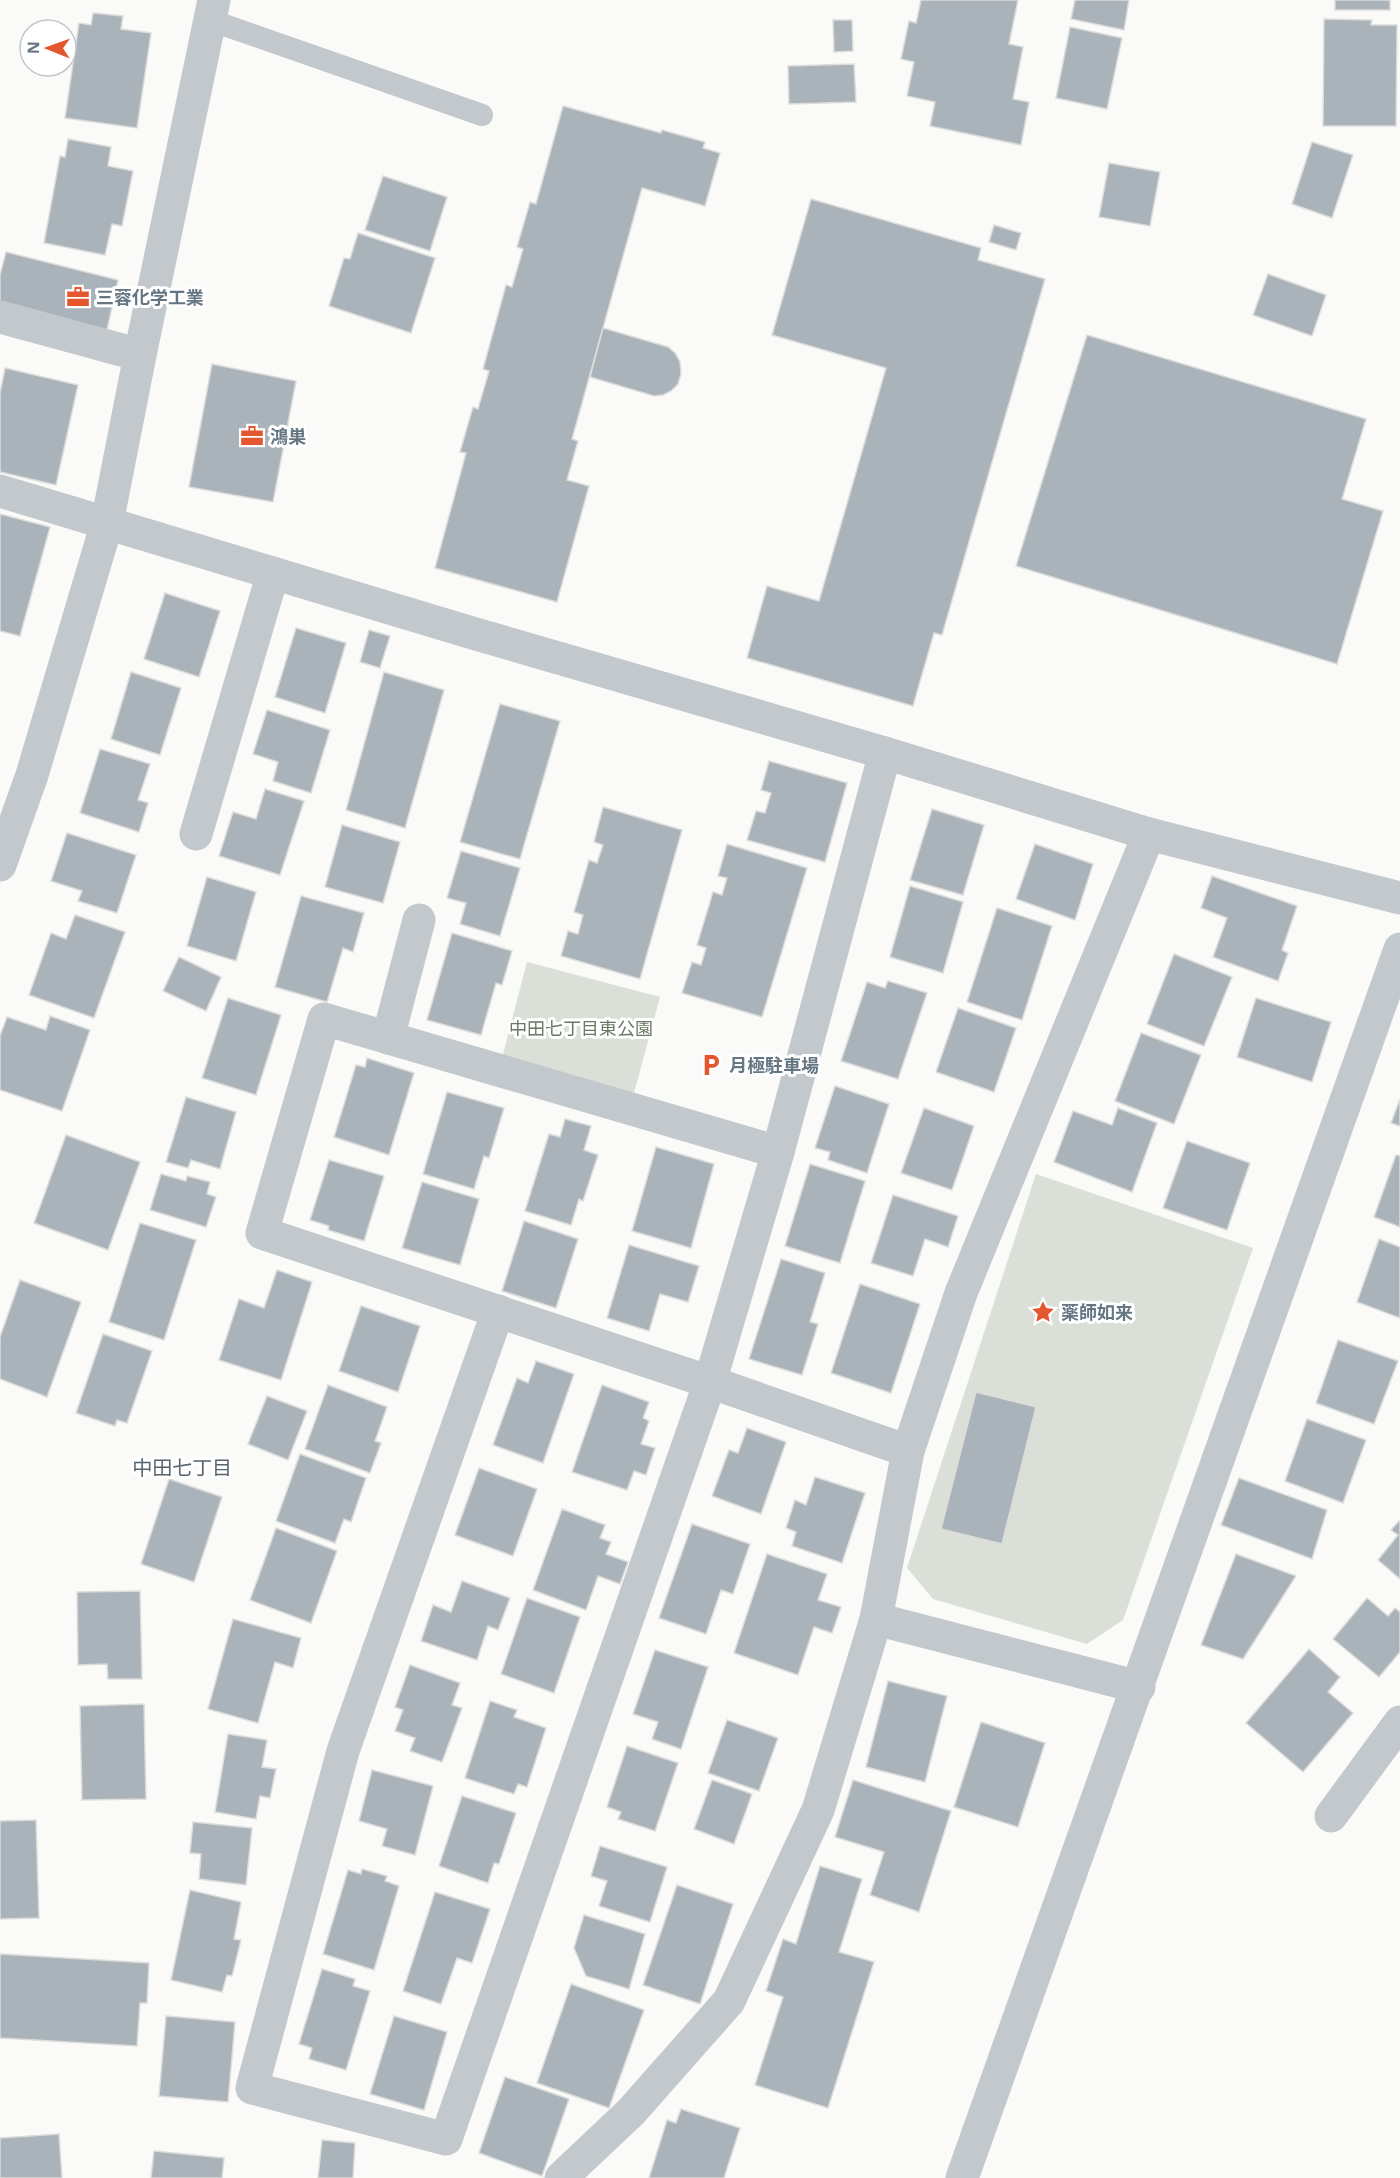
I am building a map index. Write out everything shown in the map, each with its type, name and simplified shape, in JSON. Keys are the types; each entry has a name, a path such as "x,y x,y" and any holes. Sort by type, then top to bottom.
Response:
{"street":[{"path":"0,865 32,775 107,523 207,6"},
{"path":"0,316 140,355"},
{"path":"0,491 469,633 885,753 1149,834 1400,898"},
{"path":"196,834 273,573"},
{"path":"498,1311 343,1751 252,2088 446,2139 710,1382 778,1152 885,753"},
{"path":"561,2178 631,2112 729,2001 818,1810 876,1619 908,1451 961,1293 1149,834"},
{"path":"388,1038 419,920"},
{"path":"962,2178 1139,1687 1400,949"},
{"path":"778,1152 324,1018 262,1233 710,1382 908,1451"},
{"path":"876,1619 1139,1687"},
{"path":"1331,1816 1400,1722"}],"lane":[{"path":"207,6 482,116"}],"green space":[{"name":"中田七丁目東公園","path":"527,962 660,997 634,1093 502,1058"},
{"path":"1036,1174 1253,1248 1123,1620 1087,1644 933,1599 907,1568"}],"building":[{"path":"921,0 1018,0 1009,44 1023,47 1013,99 1029,102 1021,145 930,126 935,102 907,96 914,62 901,59 909,21 916,23"},
{"path":"1075,0 1129,0 1124,30 1071,19"},
{"path":"1335,0 1390,0 1390,10 1335,10"},
{"path":"93,13 123,16 121,29 151,33 137,128 65,118 71,78 78,78 79,23 91,25"},
{"path":"1324,19 1372,20 1371,25 1397,25 1396,126 1323,126"},
{"path":"833,20 852,20 853,51 834,52"},
{"path":"1070,27 1122,38 1107,109 1056,98"},
{"path":"854,64 856,102 789,104 788,66"},
{"path":"563,106 661,133 662,130 705,142 703,148 720,153 705,206 642,188 572,439 578,441 567,480 589,486 557,602 435,568 466,453 460,452 473,407 478,409 489,371 483,369 506,285 512,287 523,249 517,247 530,202 536,204"},
{"path":"68,139 111,147 108,166 133,171 122,226 112,224 105,255 44,243 60,156 65,157"},
{"path":"1312,142 1353,155 1332,218 1292,204"},
{"path":"1109,163 1160,172 1150,226 1099,217"},
{"path":"383,176 447,197 430,251 365,230"},
{"path":"811,199 981,248 978,260 1045,279 942,635 934,633 913,706 747,658 767,586 819,601 886,368 772,335"},
{"path":"994,225 1021,233 1016,250 989,242"},
{"path":"358,233 435,258 411,333 329,306 344,258 350,259"},
{"path":"6,252 118,280 106,334 0,308 0,275"},
{"path":"1268,274 1326,295 1312,336 1253,315"},
{"path":"603,328 668,347 680,362 681,374 678,384 663,395 654,396 590,377"},
{"path":"1087,335 1366,419 1342,499 1383,511 1337,664 1016,566"},
{"path":"212,364 296,381 273,502 189,487"},
{"path":"5,368 78,385 56,485 0,472 0,393"},
{"path":"0,514 50,527 20,636 0,631"},
{"path":"165,593 220,611 199,677 144,659"},
{"path":"296,628 346,643 325,713 275,697"},
{"path":"369,630 390,636 380,668 360,662"},
{"path":"131,672 181,688 160,755 111,739"},
{"path":"384,672 444,690 405,828 346,810"},
{"path":"500,704 560,721 520,859 460,842"},
{"path":"267,710 330,730 311,793 273,781 278,762 253,754"},
{"path":"100,749 150,764 138,800 148,803 139,832 80,813"},
{"path":"769,761 847,783 825,862 747,840 756,811 765,813 771,793 761,790"},
{"path":"265,789 304,801 280,875 219,856 233,812 256,819"},
{"path":"603,807 682,830 640,979 561,956 568,931 578,934 583,915 574,912 589,860 597,863 603,845 594,842"},
{"path":"932,809 984,825 963,895 910,880"},
{"path":"342,825 400,842 383,903 325,887"},
{"path":"67,833 136,855 117,913 78,901 82,891 51,881"},
{"path":"727,844 807,868 762,1017 682,993 692,962 701,965 706,948 697,945 713,892 722,895 727,878 718,876"},
{"path":"1035,844 1093,864 1075,920 1016,899"},
{"path":"461,851 520,868 500,936 460,924 466,903 447,898"},
{"path":"1212,876 1297,906 1282,950 1288,953 1278,981 1213,957 1227,918 1201,908"},
{"path":"207,877 256,892 236,961 187,946"},
{"path":"910,886 963,902 943,973 890,957"},
{"path":"301,896 364,913 353,952 343,948 327,1002 275,987"},
{"path":"997,908 1052,926 1022,1020 967,1002"},
{"path":"75,915 125,932 94,1018 29,995 51,933 66,939"},
{"path":"452,933 512,951 502,985 496,983 481,1035 427,1020"},
{"path":"1174,954 1232,977 1204,1046 1147,1024"},
{"path":"179,957 221,977 206,1011 163,991"},
{"path":"888,981 927,993 898,1079 841,1061 867,982 885,988"},
{"path":"228,998 281,1015 256,1095 202,1078"},
{"path":"1256,998 1331,1022 1312,1082 1237,1057"},
{"path":"958,1008 1016,1028 994,1092 936,1072"},
{"path":"50,1016 90,1030 62,1111 0,1090 0,1036 7,1017 46,1030"},
{"path":"1141,1033 1201,1055 1174,1124 1115,1101"},
{"path":"367,1058 414,1073 389,1155 334,1137 356,1065 365,1067"},
{"path":"835,1086 889,1104 867,1173 828,1160 830,1152 815,1148"},
{"path":"447,1092 504,1108 489,1158 484,1156 474,1189 423,1174"},
{"path":"186,1097 236,1112 220,1169 191,1160 188,1168 166,1162"},
{"path":"1400,1099 1400,1126 1391,1123"},
{"path":"924,1108 974,1126 952,1190 901,1173"},
{"path":"1118,1108 1157,1123 1132,1192 1054,1162 1073,1111 1112,1125"},
{"path":"565,1119 591,1126 584,1150 598,1155 583,1201 579,1199 571,1225 525,1211 549,1134 560,1137"},
{"path":"66,1135 140,1162 108,1250 34,1223"},
{"path":"1187,1141 1250,1163 1227,1230 1163,1208"},
{"path":"656,1147 714,1164 691,1248 632,1231"},
{"path":"1396,1155 1400,1156 1400,1227 1374,1217"},
{"path":"329,1160 384,1176 364,1241 328,1230 329,1226 310,1220"},
{"path":"810,1164 865,1181 840,1263 785,1246"},
{"path":"161,1174 186,1181 187,1176 210,1182 207,1194 216,1197 206,1227 150,1210"},
{"path":"422,1182 479,1199 460,1265 402,1248"},
{"path":"893,1195 958,1216 948,1247 925,1239 913,1276 871,1263"},
{"path":"524,1221 578,1239 556,1308 502,1291"},
{"path":"140,1223 196,1240 164,1340 109,1322"},
{"path":"1379,1239 1400,1247 1400,1318 1357,1302"},
{"path":"629,1245 699,1266 688,1302 660,1294 649,1331 607,1318"},
{"path":"781,1259 825,1273 810,1322 818,1324 802,1375 749,1359"},
{"path":"277,1270 312,1282 281,1380 219,1360 239,1299 264,1308"},
{"path":"20,1280 81,1302 47,1397 0,1379 0,1337"},
{"path":"860,1284 920,1304 891,1393 831,1373"},
{"path":"361,1306 420,1326 398,1392 339,1371"},
{"path":"103,1334 152,1351 127,1423 117,1420 115,1426 76,1413"},
{"path":"1338,1340 1398,1361 1374,1424 1316,1403"},
{"path":"536,1361 574,1374 543,1463 493,1445 517,1378 528,1383"},
{"path":"328,1385 387,1407 375,1441 381,1443 370,1473 305,1449"},
{"path":"602,1385 649,1402 643,1418 649,1421 641,1444 655,1448 646,1475 634,1471 627,1490 572,1472"},
{"path":"976,1392 1036,1407 1002,1544 941,1529"},
{"path":"267,1396 307,1411 288,1460 248,1444"},
{"path":"1307,1419 1366,1440 1343,1503 1285,1481"},
{"path":"747,1428 786,1442 761,1514 712,1496 729,1450 738,1453"},
{"path":"300,1454 366,1478 351,1522 344,1519 335,1543 276,1521"},
{"path":"479,1468 537,1489 513,1556 455,1535"},
{"path":"815,1477 865,1493 842,1563 792,1546 796,1532 786,1528 795,1500 806,1505"},
{"path":"1239,1478 1327,1510 1312,1559 1221,1525"},
{"path":"169,1479 222,1497 194,1582 141,1564"},
{"path":"562,1509 605,1525 600,1538 611,1542 606,1554 628,1562 620,1584 598,1576 586,1610 533,1590"},
{"path":"1400,1520 1400,1579 1378,1560 1398,1535 1391,1530"},
{"path":"692,1524 750,1544 733,1594 721,1590 706,1634 659,1618"},
{"path":"276,1528 337,1551 311,1623 250,1600"},
{"path":"767,1554 827,1574 818,1600 841,1607 832,1633 814,1627 798,1675 734,1653"},
{"path":"1236,1554 1296,1576 1243,1659 1201,1645"},
{"path":"462,1581 510,1598 498,1630 488,1626 477,1660 421,1641 433,1605 451,1612"},
{"path":"140,1591 142,1679 108,1679 107,1664 78,1665 77,1592"},
{"path":"527,1598 580,1617 554,1693 501,1674"},
{"path":"1367,1598 1388,1616 1395,1608 1400,1612 1400,1652 1379,1677 1333,1639"},
{"path":"233,1619 301,1638 293,1668 275,1662 258,1723 208,1709"},
{"path":"1309,1649 1340,1677 1328,1692 1353,1713 1303,1772 1246,1723"},
{"path":"655,1650 708,1667 681,1749 652,1739 658,1722 633,1714"},
{"path":"410,1665 460,1683 452,1705 462,1708 442,1762 410,1751 415,1738 395,1731 403,1710 395,1707"},
{"path":"888,1681 947,1696 925,1782 866,1767"},
{"path":"490,1701 517,1710 514,1717 546,1728 527,1787 518,1784 514,1794 465,1778"},
{"path":"144,1704 146,1799 82,1800 80,1706"},
{"path":"727,1720 778,1738 759,1791 708,1773"},
{"path":"981,1722 1045,1743 1018,1827 954,1807"},
{"path":"228,1734 267,1740 262,1767 276,1769 270,1798 260,1796 256,1819 215,1812"},
{"path":"627,1746 678,1763 655,1831 618,1819 621,1812 607,1807"},
{"path":"372,1770 433,1786 415,1855 382,1846 387,1829 359,1821"},
{"path":"712,1780 752,1794 734,1844 694,1829"},
{"path":"853,1780 951,1811 919,1912 870,1895 884,1852 835,1837"},
{"path":"462,1796 516,1813 499,1864 494,1863 488,1883 439,1866"},
{"path":"36,1820 39,1918 0,1919 0,1821"},
{"path":"193,1822 252,1828 246,1885 199,1879 201,1854 190,1853"},
{"path":"600,1846 667,1867 650,1922 599,1906 607,1881 591,1876"},
{"path":"820,1866 862,1879 839,1952 874,1962 828,2108 755,2085 783,1997 766,1991 783,1939 796,1944"},
{"path":"362,1869 387,1876 385,1881 399,1886 374,1970 323,1954 348,1870 361,1874"},
{"path":"677,1885 733,1904 700,2004 643,1985"},
{"path":"190,1890 241,1902 234,1939 241,1940 232,1976 227,1975 222,1992 171,1980"},
{"path":"435,1892 490,1909 472,1963 457,1958 441,2004 403,1991"},
{"path":"584,1915 645,1934 629,1989 586,1976 574,1948"},
{"path":"0,1954 149,1963 147,2003 140,2003 137,2046 0,2038"},
{"path":"322,1969 355,1979 353,1986 370,1991 346,2070 309,2059 312,2048 299,2044"},
{"path":"571,1984 644,2010 609,2108 537,2083"},
{"path":"166,2016 235,2022 228,2102 159,2096"},
{"path":"394,2016 447,2032 424,2110 370,2094"},
{"path":"505,2077 569,2099 542,2176 479,2153"},
{"path":"681,2109 740,2128 724,2178 649,2178 667,2120 676,2123"},
{"path":"59,2134 62,2178 0,2178 0,2138"},
{"path":"322,2140 355,2143 353,2178 318,2178"},
{"path":"154,2151 224,2158 222,2178 151,2178"}],"place":[{"name":"三蓉化学工業","path":"78,297"},
{"name":"鴻巣","path":"252,436"},
{"name":"月極駐車場","path":"711,1065"},
{"name":"薬師如来","path":"1043,1312"}],"district":[{"name":"中田七丁目","path":"182,1467"}]}
